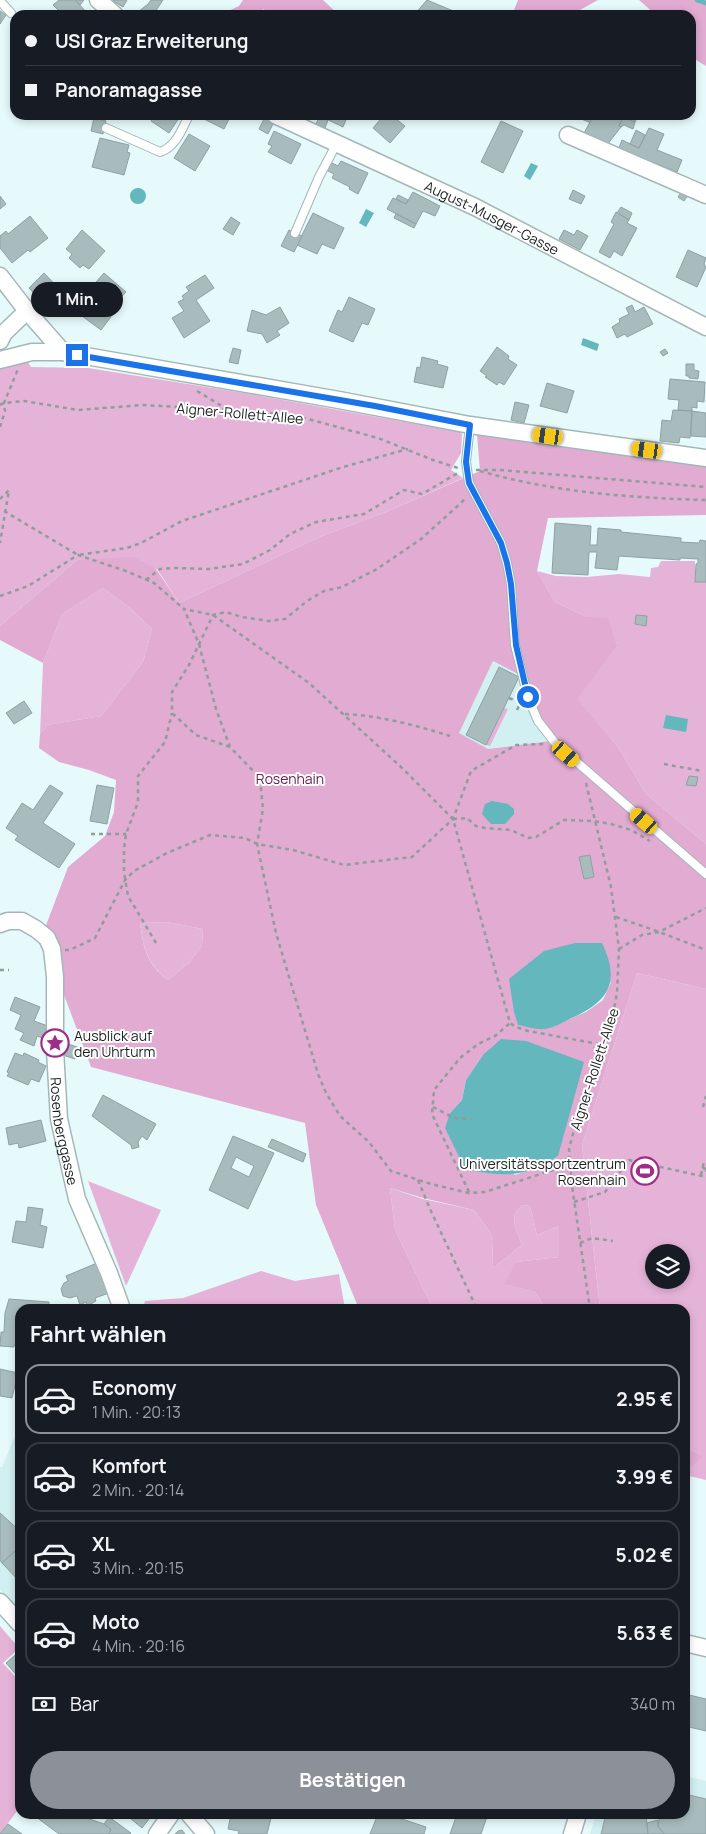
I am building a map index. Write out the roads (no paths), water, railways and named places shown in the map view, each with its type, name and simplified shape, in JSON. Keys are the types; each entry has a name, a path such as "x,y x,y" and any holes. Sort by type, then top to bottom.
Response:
{"street":[{"path":"98,0 109,10"},
{"name":"August-Musger-Gasse","path":"286,120 475,207 706,327"},
{"path":"568,135 706,195"},
{"path":"0,276 63,352"},
{"path":"0,341 4,334 28,311"},
{"path":"0,360 32,352 63,352 393,409 470,425 706,458"},
{"name":"Rosenberggasse","path":"0,924 8,921 22,921 36,928 48,938 52,949 56,1005 55,1050 61,1128 77,1199 120,1304"},
{"path":"0,1602 15,1618"},
{"path":"690,1644 706,1648"},
{"path":"157,1834 168,1819"},
{"path":"193,1819 206,1834"},
{"path":"572,1834 576,1819"}],"lane":[{"path":"0,1 10,12"},
{"path":"106,128 160,152 167,150 173,144 186,120"},
{"path":"295,232 337,144"},
{"path":"470,425 466,469 469,483 501,543 507,563 511,584 516,645 528,697 538,721 556,744 706,874"}],"water":[{"path":"531,163 538,166 530,180 524,176"},
{"path":"138,188 146,196 138,204 130,196"},
{"path":"366,209 374,213 366,227 359,223"},
{"path":"583,338 599,344 597,351 581,345"},
{"path":"666,715 688,719 686,732 663,728"},
{"path":"492,801 508,804 514,809 514,814 505,824 491,824 482,814 485,804"},
{"path":"575,943 602,943 610,968 611,979 603,996 596,1004 552,1027 538,1029 518,1025 509,979 544,951"},
{"path":"501,1039 526,1041 584,1062 558,1156 535,1168 513,1174 465,1169 445,1128 450,1113 462,1100 466,1080 483,1055"}],"waterway":[{"path":"697,0 706,3"}],"place":[{"name":"Ausblick auf den Uhrturm","path":"55,1043"},
{"name":"Universitätssportzentrum Rosenhain","path":"645,1171"}],"park label":[{"name":"Rosenhain","path":"290,778"}]}
